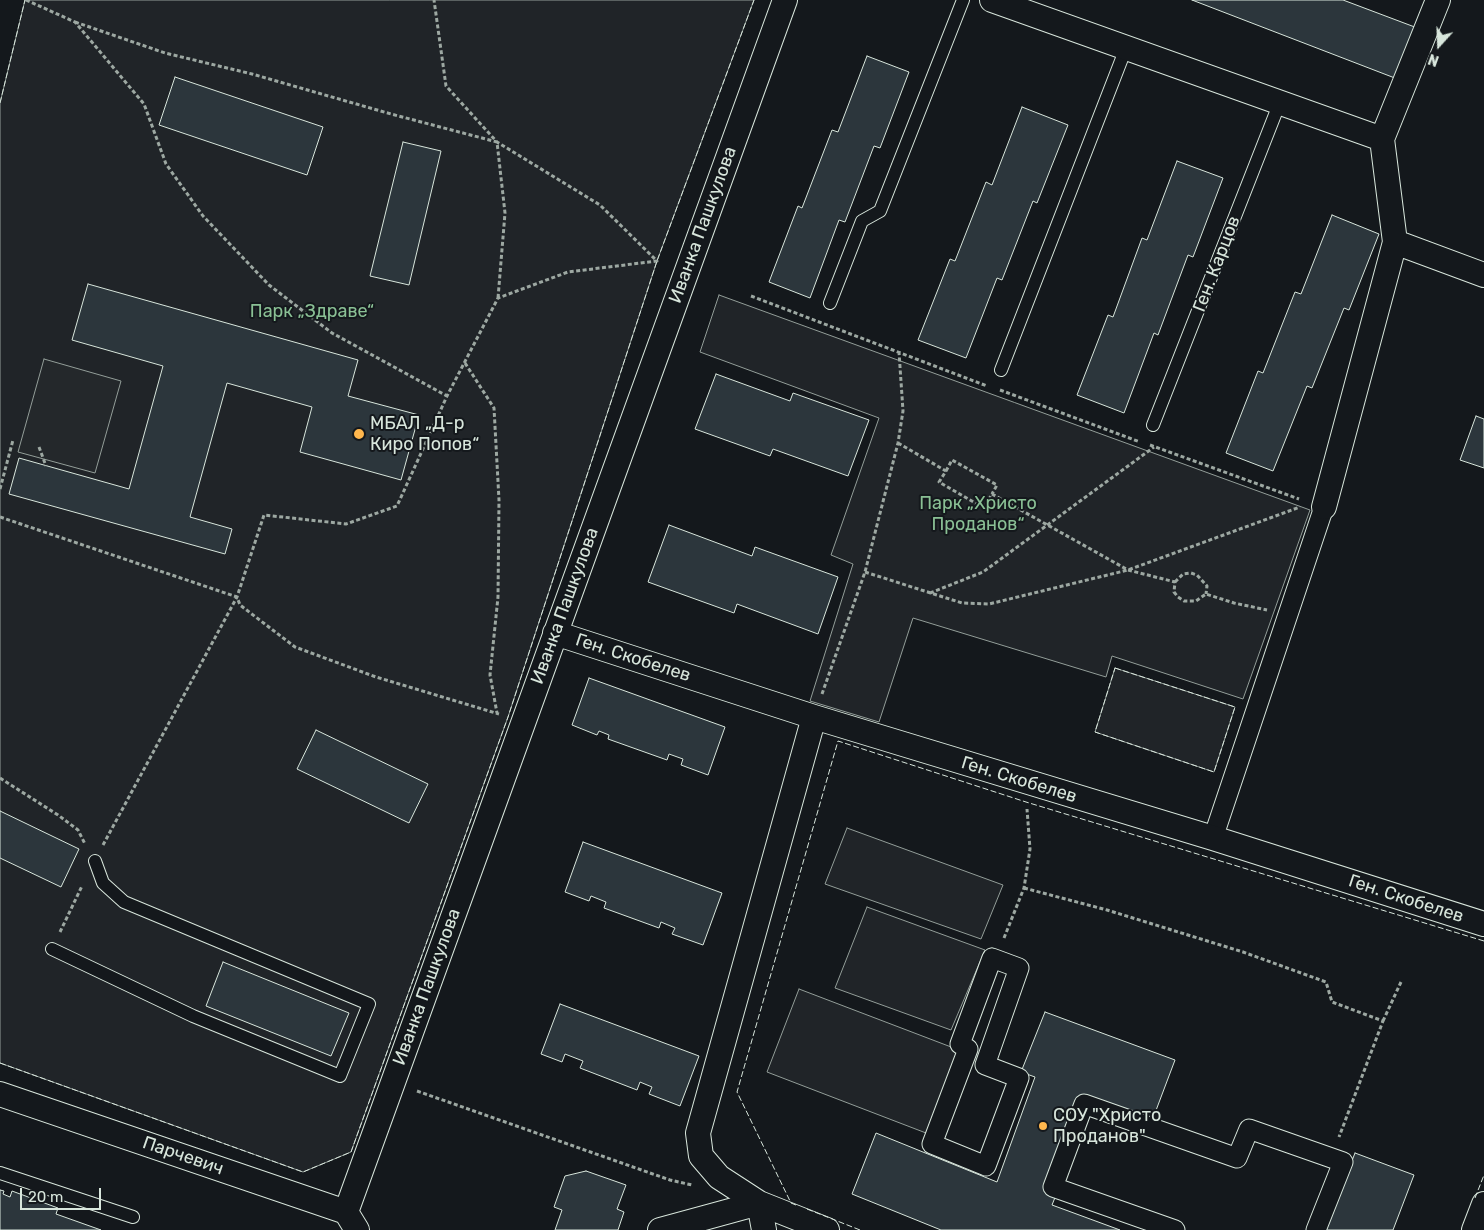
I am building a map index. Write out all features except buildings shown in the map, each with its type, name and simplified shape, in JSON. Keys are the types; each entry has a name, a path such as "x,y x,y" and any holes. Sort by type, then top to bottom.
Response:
{"street":[{"name":"Иванка Пашкулова","path":"352,1221 393,1082 784,0"},
{"path":"992,0 1382,138"},
{"path":"1213,838 1288,614 1317,505 1395,242 1382,138 1438,0"},
{"path":"1395,242 1484,275"},
{"name":"Ген. Скобелев","path":"555,633 814,717 1213,838 1484,924"},
{"path":"814,717 698,1133 701,1156 719,1176 759,1203 827,1230"},
{"path":"992,958 1005,963 1019,968 985,1065 1019,1078 986,1166 932,1144 968,1048 960,1044 992,958"},
{"name":"Парчевич","path":"0,1094 352,1221"},
{"path":"1175,1230 1053,1187 1084,1104 1237,1158 1249,1129 1343,1162 1316,1230"},
{"path":"660,1230 759,1203"},
{"path":"759,1203 764,1230"},
{"path":"1474,1230 1484,1204"}],"lane":[{"path":"830,302 862,221 880,212 963,0"},
{"path":"1001,370 1126,48"},
{"name":"Ген. Карцов","path":"1153,425 1280,102"},
{"path":"52,949 193,1016 340,1076 369,1004 124,902 103,883 95,861"},
{"path":"0,1173 133,1217"}],"path":[{"path":"26,0 75,22 166,53 252,74 497,142"},
{"path":"434,0 446,86 497,142 600,205 658,261 568,272 498,298"},
{"path":"75,22 144,104 166,164 203,216 269,285 332,333 447,396"},
{"path":"52,949 95,861 237,598 264,515 346,524 397,506 447,396 498,298 505,213 497,142"},
{"path":"751,296 1154,447 1317,505"},
{"path":"814,717 865,572 898,443 903,411 899,352"},
{"path":"465,363 494,408 499,500 498,597 490,675 497,713"},
{"path":"0,488 13,440"},
{"path":"898,443 946,471"},
{"path":"930,594 983,572 1154,447"},
{"path":"40,448 46,466"},
{"path":"952,460 997,485 984,508 939,482 946,471 952,460"},
{"path":"992,494 1128,570 1175,582"},
{"path":"865,572 962,603 989,604 1128,570 1317,505"},
{"path":"0,517 237,598 240,605 295,647 376,678 523,722"},
{"path":"1192,573 1197,575 1207,586 1206,594 1196,601 1184,601 1174,592 1175,582 1183,574 1192,573"},
{"path":"1206,594 1234,603 1288,614"},
{"path":"0,778 78,830 95,861"},
{"path":"1005,963 1004,936 1024,888 1030,848 1026,802 1032,784"},
{"path":"1024,888 1116,912 1244,952 1326,982 1332,1002 1384,1021"},
{"path":"1332,1158 1384,1021 1401,982"},
{"path":"393,1082 670,1180 697,1187"}],"green space":[{"name":"Парк „Здраве“","path":"25,0 754,0 657,261 508,717 351,1152 303,1172 0,1063 0,103"},
{"name":"Парк „Христо Проданов“","path":"719,295 1310,510 1243,699 1112,656 1106,677 913,618 879,722 810,701 853,564 831,555 879,418 700,352"},
{"path":"1115,668 1235,707 1214,772 1095,732"},
{"path":"847,828 1003,885 981,939 825,884"},
{"path":"867,907 985,950 951,1030 835,988"},
{"path":"799,989 959,1050 926,1133 767,1072"}],"shaded area":[{"path":"44,359 121,381 95,473 18,452"}],"fence":[{"path":"0,103 25,0"},
{"path":"0,1063 303,1172 351,1152 508,717 657,261 754,0"},
{"path":"1115,668 1235,707 1214,772 1095,732 1115,668"},
{"path":"796,1205 791,1203 737,1092 838,741 1026,802 1484,941"},
{"path":"1475,1198 1484,1175"},
{"path":"807,1209 860,1230"}],"place":[{"name":"МБАЛ „Д-р Киро Попов“","path":"359,434"},
{"name":"СОУ \"Христо Проданов\"","path":"1043,1126"}]}
